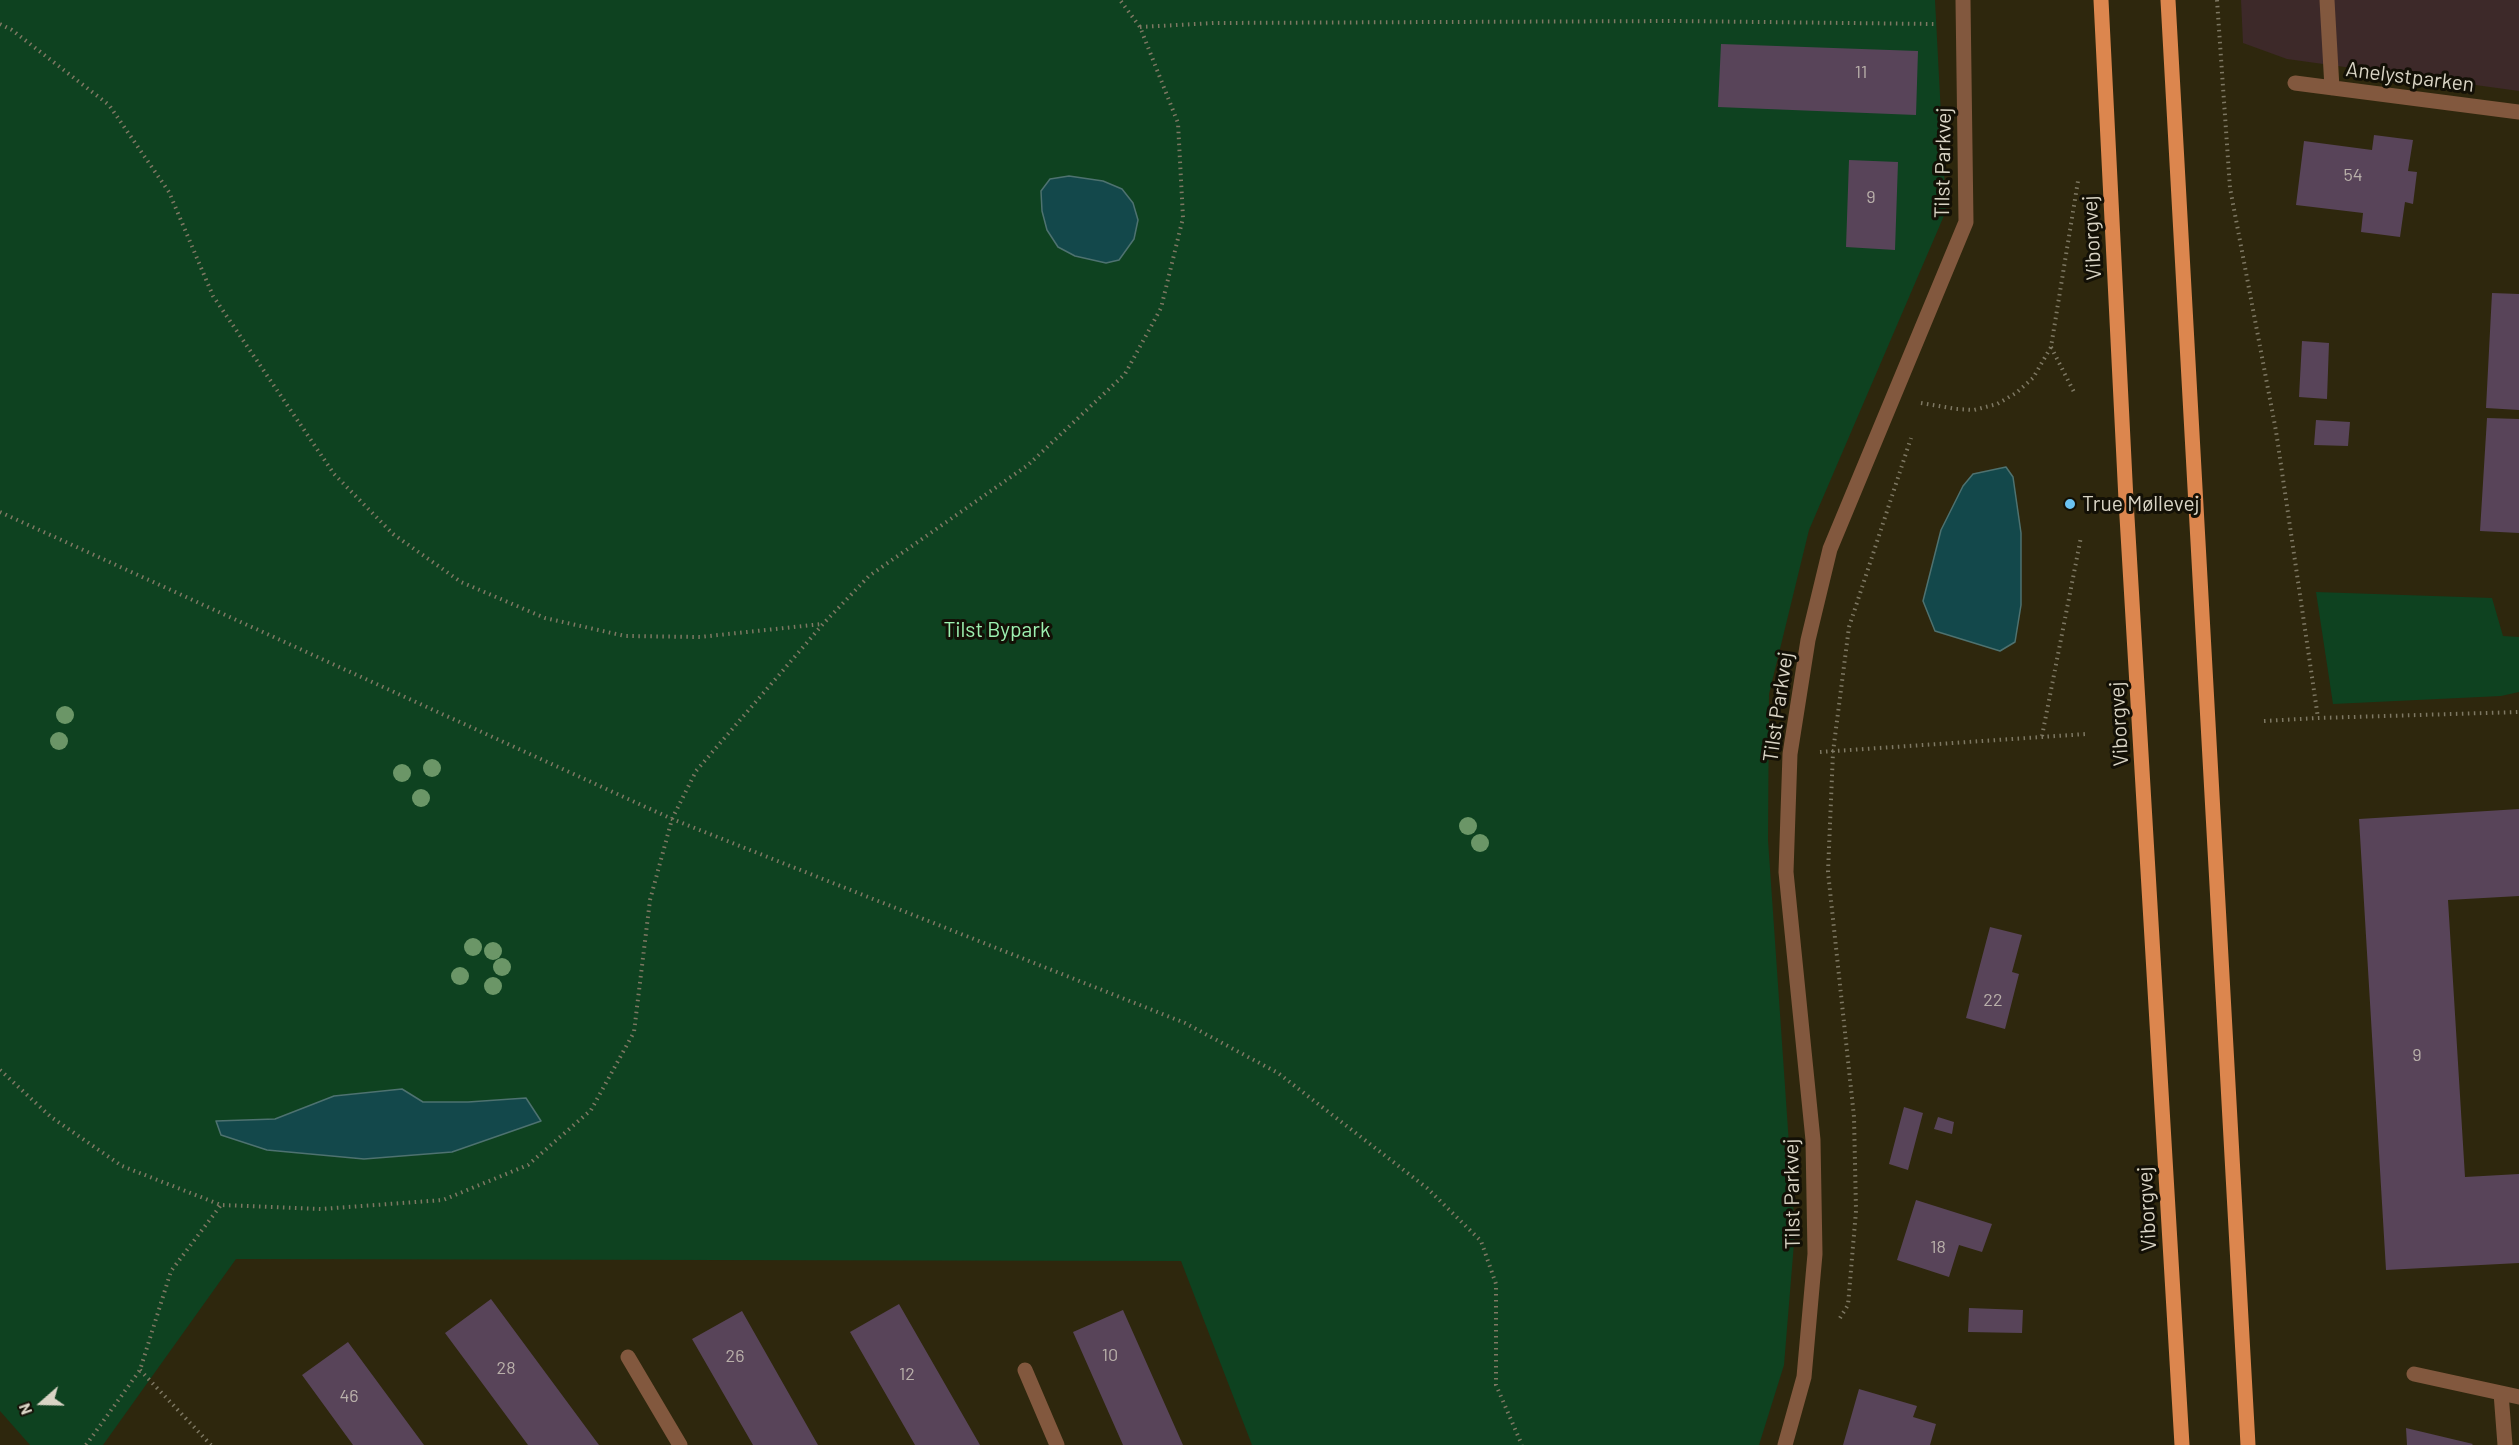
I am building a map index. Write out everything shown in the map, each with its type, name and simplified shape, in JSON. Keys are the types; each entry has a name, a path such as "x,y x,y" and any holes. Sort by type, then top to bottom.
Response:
{"main road":[{"name":"Viborgvej","path":"2101,0 2127,512 2182,1445"},
{"path":"2168,0 2248,1445"}],"street":[{"name":"Tilst Parkvej","path":"1785,1445 1804,1377 1815,1254 1812,1140 1786,872 1790,754 1808,640 1830,549 1966,222 1963,0"},
{"path":"2327,0 2332,88"},
{"name":"Anelystparken","path":"2295,83 2519,112"},
{"path":"628,1357 680,1445"},
{"path":"1025,1370 1057,1445"},
{"path":"2414,1374 2519,1397"},
{"path":"2501,1393 2505,1445"}],"path":[{"path":"0,1070 51,1117 122,1166 221,1205 321,1209 443,1200 528,1165 591,1110 634,1032 650,900 672,819 696,771 823,624 869,576 1028,465 1125,375 1161,308 1183,218 1178,123 1140,27 1120,0"},
{"path":"2217,0 2230,188 2276,431 2318,718"},
{"path":"1140,27 1214,23 1675,21 1965,24"},
{"path":"0,24 12,30 109,105 169,192 213,296 334,474 393,534 461,582 545,618 625,636 700,637 823,624"},
{"path":"1919,414 1923,403 1974,410 1997,404 2016,393 2033,378 2051,347 2079,175"},
{"path":"2051,347 2075,394"},
{"path":"1837,1323 1848,1305 1856,1211 1854,1117 1828,872 1833,752 1849,627 1912,437"},
{"path":"0,512 672,819 1185,1023 1278,1073 1427,1188 1481,1241 1496,1284 1496,1385 1522,1445"},
{"path":"2042,736 2081,537"},
{"path":"2264,721 2519,712"},
{"path":"1833,752 2086,734"},
{"path":"86,1445 140,1370 171,1271 221,1205"},
{"path":"140,1370 211,1445"}],"shaded area":[{"path":"2241,0 2519,0 2519,91 2287,59 2243,43"}],"green space":[{"name":"Tilst Bypark","path":"0,0 1935,0 1946,211 1809,530 1769,694 1768,840 1795,1231 1784,1365 1759,1445 1252,1445 1181,1261 236,1259 103,1445 30,1445 0,1411"},
{"path":"2316,592 2492,598 2503,636 2519,637 2519,692 2501,696 2333,704"}],"water":[{"path":"1069,176 1103,181 1122,189 1133,203 1138,220 1134,239 1119,260 1106,263 1075,256 1058,247 1047,230 1042,211 1041,191 1050,179"},
{"path":"2006,467 2013,477 2021,533 2021,605 2015,642 2000,651 1935,631 1923,601 1941,530 1963,486 1973,474"},
{"path":"402,1089 423,1102 526,1098 541,1121 452,1152 364,1159 267,1150 221,1135 216,1121 275,1119 334,1096"}],"building":[{"path":"1721,44 1918,51 1916,115 1718,107"},
{"path":"2374,135 2413,140 2408,171 2417,172 2413,204 2405,202 2400,237 2361,232 2363,213 2296,205 2304,141 2372,150"},
{"path":"1849,160 1898,162 1895,250 1846,247"},
{"path":"2492,293 2519,294 2519,410 2486,408"},
{"path":"2302,341 2329,343 2327,399 2299,397"},
{"path":"2487,418 2519,419 2519,533 2480,531"},
{"path":"2316,420 2350,422 2348,446 2314,445"},
{"path":"2519,809 2519,896 2448,900 2465,1177 2519,1174 2519,1263 2386,1270 2359,819"},
{"path":"1990,927 2022,935 2012,972 2019,974 2005,1029 1966,1018"},
{"path":"1904,1107 1923,1113 1908,1170 1889,1164"},
{"path":"1938,1117 1954,1122 1952,1134 1934,1129"},
{"path":"1916,1200 1992,1224 1982,1252 1959,1245 1949,1277 1897,1260"},
{"path":"491,1299 599,1445 528,1445 445,1333"},
{"path":"899,1304 980,1445 915,1445 850,1332"},
{"path":"1969,1308 2023,1310 2022,1333 1968,1332"},
{"path":"1123,1310 1183,1445 1123,1445 1073,1332"},
{"path":"742,1311 818,1445 753,1445 692,1339"},
{"path":"348,1342 424,1445 353,1445 302,1375"},
{"path":"1859,1389 1917,1406 1913,1417 1936,1424 1930,1445 1843,1445"},
{"path":"2406,1428 2473,1444 2407,1445"}],"place":[{"name":"True Møllevej","path":"2070,504"}]}
